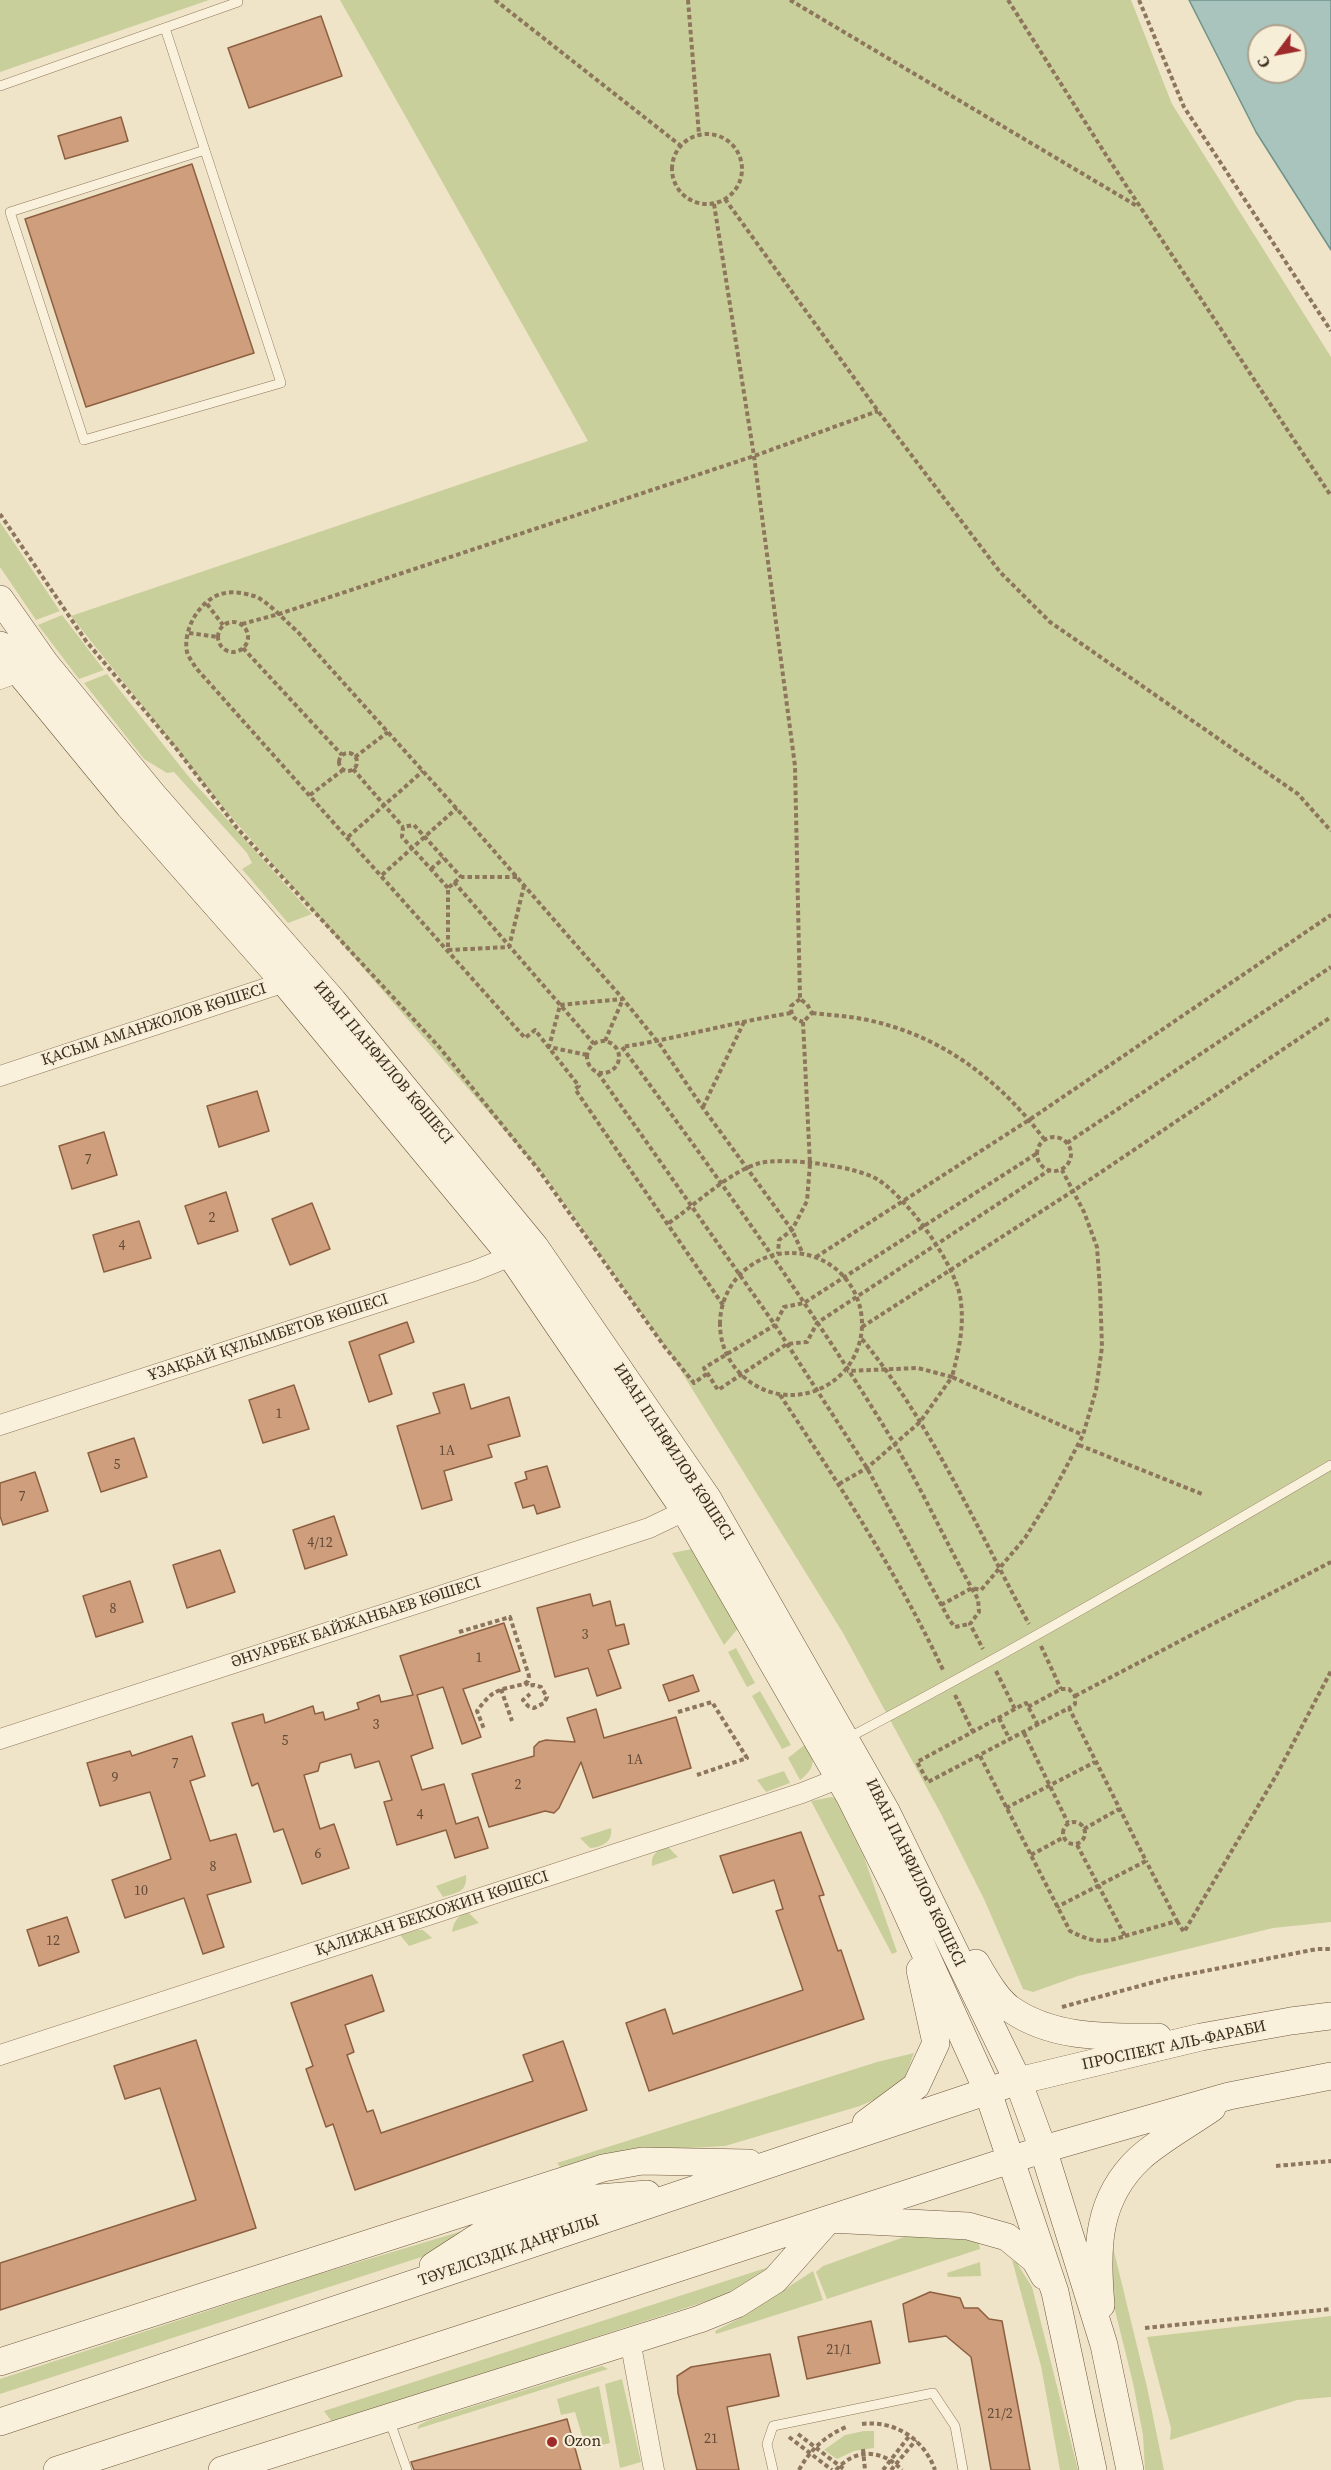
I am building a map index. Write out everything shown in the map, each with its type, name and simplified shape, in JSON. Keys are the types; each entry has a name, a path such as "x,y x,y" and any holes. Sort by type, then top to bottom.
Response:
{"main road":[{"name":"ИВАН ПАНФИЛОВ КӨШЕСІ","path":"0,599 45,663 296,977 523,1252 696,1505 847,1739 932,1905 1018,2082 1043,2149 1104,2345 1130,2470"},
{"name":"ИВАН ПАНФИЛОВ КӨШЕСІ","path":"0,645 10,675 129,806 296,977"},
{"name":"ИВАН ПАНФИЛОВ КӨШЕСІ","path":"696,1505 896,1888 988,2092 1054,2292 1093,2470"},
{"path":"831,2144 880,2115 916,2086 936,2043 925,1987 896,1888"},
{"path":"932,1905 1008,2007 1032,2021 1094,2037 1201,2037"},
{"name":"ПРОСПЕКТ АЛЬ-ФАРАБИ","path":"1018,2082 1201,2037 1331,2016"},
{"path":"57,2470 1043,2149 1229,2096 1331,2076"},
{"name":"ТӘУЕЛСІЗДІК ДАҢҒЫЛЫ","path":"0,2422 1018,2082"},
{"path":"1104,2345 1099,2284 1103,2215 1110,2196 1139,2159 1229,2096"},
{"path":"0,2362 603,2168 642,2161 771,2163"},
{"path":"829,2219 968,2226 1007,2237 1035,2260 1054,2292"},
{"path":"222,2470 700,2319 736,2304 775,2280 829,2219"}],"street":[{"name":"ҚАСЫМ АМАНЖОЛОВ КӨШЕСІ","path":"0,1076 296,977"},
{"name":"ҰЗАҚБАЙ ҚҰЛЫМБЕТОВ КӨШЕСІ","path":"0,1425 463,1275 523,1252"},
{"name":"ӘНУАРБЕК БАЙЖАНБАЕВ КӨШЕСІ","path":"0,1739 649,1528 696,1505"},
{"name":"ҚАЛИЖАН БЕКХОЖИН КӨШЕСІ","path":"0,2055 802,1793 863,1767"},
{"path":"630,2340 654,2470"}],"lane":[{"path":"0,86 238,2"},
{"path":"165,28 205,150 281,383 84,440 10,212 205,150"},
{"path":"847,1739 1135,1580 1331,1465"},
{"path":"772,2470 766,2444 773,2426 933,2393 955,2426 963,2470"},
{"path":"388,2417 407,2470"}],"path":[{"path":"495,0 681,146"},
{"path":"688,0 699,135"},
{"path":"790,0 1141,208"},
{"path":"1008,0 1141,208 1331,496"},
{"path":"1138,0 1184,107 1331,330"},
{"path":"699,135 712,135 733,146 742,168 740,180 734,191 725,199 714,204 700,204 686,198 676,187 672,173 674,158 681,146 689,139 699,135"},
{"path":"725,199 878,411 999,572 1050,622 1298,795 1331,831"},
{"path":"714,204 754,456 795,766 800,999"},
{"path":"218,637 223,625 232,622 242,624 279,615 754,456 878,411"},
{"path":"0,514 86,640 175,747 237,828 447,1058 538,1169 693,1383 708,1373"},
{"path":"723,1305 669,1223 575,1089 579,1086 535,1030 525,1038 196,668 188,654 187,640 193,617 213,597 234,591 257,597 279,615 457,808 657,1041 792,1230 803,1254"},
{"path":"207,604 223,625"},
{"path":"218,637 225,650 234,652 243,648 249,636 242,624"},
{"path":"189,633 218,637"},
{"path":"243,648 342,755"},
{"path":"355,757 388,732"},
{"path":"342,755 347,753 355,757"},
{"path":"342,755 339,763 343,770"},
{"path":"353,770 356,765 355,757"},
{"path":"310,795 343,770 353,770 385,804 403,827 402,837 447,888 448,950"},
{"path":"348,837 423,771"},
{"path":"382,875 457,808"},
{"path":"403,827 414,825 461,877"},
{"path":"431,869 444,858"},
{"path":"447,888 461,877 517,877"},
{"path":"454,882 594,1044"},
{"path":"509,947 524,886"},
{"path":"816,1257 1029,1120 1331,915"},
{"path":"448,950 509,947"},
{"path":"1067,1143 1331,967"},
{"path":"561,1005 623,999"},
{"path":"605,1041 623,999"},
{"path":"800,999 807,1004 812,1013"},
{"path":"800,999 791,1006 791,1013 795,1019 803,1022"},
{"path":"549,1047 561,1005"},
{"path":"620,1048 745,1020 791,1013"},
{"path":"812,1013 863,1019 910,1033 962,1058 1002,1090 1044,1140"},
{"path":"778,1254 779,1240 792,1230 807,1201 810,1164 803,1022 812,1013"},
{"path":"862,1327 1073,1191 1331,1017"},
{"path":"703,1108 745,1020"},
{"path":"970,1624 956,1627 941,1605 867,1468 775,1325 598,1073 589,1066 587,1055 594,1044 605,1041 620,1048 723,1184 804,1303 895,1444 978,1599"},
{"path":"549,1047 587,1055"},
{"path":"598,1073 608,1073 616,1068 620,1058 620,1048"},
{"path":"1036,1154 804,1303 784,1307 775,1325 704,1368 718,1390 787,1344 807,1342 817,1323 1048,1171 1062,1170 1070,1162 1071,1153 1067,1143 1055,1137 1044,1140 1038,1145 1036,1154 1039,1165 1048,1171"},
{"path":"669,1223 748,1168 779,1161 848,1168 879,1180 905,1201 936,1244 951,1271 960,1296 962,1341 952,1377 920,1422 867,1468 839,1484"},
{"path":"941,1605 972,1588 981,1590 1025,1538 1079,1445 1096,1390 1102,1347 1101,1288 1096,1247 1062,1170"},
{"path":"847,1371 861,1338 861,1308 844,1277 830,1264 803,1254 778,1254 754,1263 730,1287 723,1305 720,1328 727,1354 741,1374 751,1383 779,1394 796,1395 817,1390 847,1371 918,1368 952,1377 1083,1435"},
{"path":"861,1338 886,1369 949,1470 1008,1584"},
{"path":"779,1394 839,1484 922,1624"},
{"path":"1079,1445 1202,1494"},
{"path":"1075,1696 1331,1562"},
{"path":"459,1632 510,1617 529,1676 525,1682 494,1692 477,1711 484,1730"},
{"path":"1069,1708 1184,1932 1277,1774 1331,1671"},
{"path":"525,1682 528,1686 542,1687 546,1697 544,1703 534,1708 528,1706 523,1700 530,1694"},
{"path":"501,1689 512,1721"},
{"path":"1029,1707 1061,1689 1068,1689 1075,1696 1075,1704 1069,1708 1024,1733 928,1782 917,1762 1026,1703 1038,1725"},
{"path":"678,1712 712,1702 747,1758 697,1775"},
{"path":"999,1718 1010,1740"},
{"path":"1024,1733 1068,1822"},
{"path":"980,1756 1070,1931 1089,1940 1107,1942 1177,1921"},
{"path":"1006,1808 1095,1762"},
{"path":"1068,1822 1064,1830 1064,1837 1069,1842 1076,1843 1082,1840 1084,1829 1119,1809"},
{"path":"1068,1822 1077,1823 1084,1829"},
{"path":"1031,1855 1064,1837"},
{"path":"1076,1843 1125,1936"},
{"path":"1056,1907 1146,1861"},
{"path":"1053,2009 1169,1978 1317,1949 1331,1949"},
{"path":"1276,2166 1331,2161"},
{"path":"1145,2328 1331,2309"},
{"path":"860,2424 890,2426 910,2435 932,2462 935,2470"},
{"path":"799,2470 815,2447 836,2431 850,2425"},
{"path":"836,2469 815,2447 795,2431 786,2435 836,2469 845,2470"},
{"path":"883,2470 910,2435"},
{"path":"891,2470 916,2440"},
{"path":"836,2469 863,2451 891,2459 902,2470"},
{"path":"863,2451 865,2470"}],"green space":[{"path":"0,0 209,0 0,72"},
{"path":"340,0 1131,0 1172,104 1331,357 1331,1922 1273,1928 1078,1976 1033,1992 1023,1989 984,1899 941,1814 843,1633 673,1358 546,1178 220,804 71,616 588,441"},
{"path":"0,522 60,611 36,620 0,567"},
{"path":"62,615 104,670 79,679 38,625"},
{"path":"107,674 189,777 312,914 288,923 242,869 252,863 247,853 174,772 167,773 144,759 84,683"},
{"path":"697,1548 741,1625 724,1645 672,1553"},
{"path":"736,1648 755,1683 747,1687 728,1652"},
{"path":"760,1691 791,1745 782,1749 752,1696"},
{"path":"807,1743 813,1759 809,1772 800,1780 788,1758"},
{"path":"784,1771 790,1783 766,1792 757,1780"},
{"path":"835,1798 864,1857 897,1952 892,1954 811,1801"},
{"path":"611,1828 610,1837 606,1843 599,1846 590,1848 580,1838"},
{"path":"668,1847 678,1857 652,1866 656,1853"},
{"path":"466,1875 465,1885 457,1893 443,1897 436,1886"},
{"path":"468,1912 479,1923 452,1932 457,1919"},
{"path":"423,1930 432,1938 409,1946 400,1935"},
{"path":"914,2053 905,2077 885,2095 860,2106 725,2146 610,2153 561,2168 557,2163 877,2062"},
{"path":"492,2222 443,2250 0,2394 0,2379 316,2275"},
{"path":"925,2234 978,2239 980,2249 827,2299 816,2272 823,2266 904,2237"},
{"path":"1110,2235 1147,2387 1164,2470 1145,2470 1143,2435 1133,2383 1106,2274"},
{"path":"1012,2260 1017,2263 1032,2287 1078,2470 1060,2470 1041,2366"},
{"path":"980,2262 981,2276 948,2277 947,2273"},
{"path":"772,2266 726,2295 332,2422 324,2411"},
{"path":"813,2271 823,2300 716,2334 715,2331 742,2317"},
{"path":"1331,2316 1331,2397 1297,2400 1170,2440 1171,2428 1147,2337"},
{"path":"602,2366 608,2369 417,2429 419,2425 429,2420"},
{"path":"622,2379 641,2462 620,2468 605,2384"},
{"path":"599,2386 610,2443 586,2449 575,2412 561,2415 557,2399"},
{"path":"874,2431 874,2448 854,2451 837,2459 824,2450 845,2435"}],"water":[{"path":"1189,0 1331,0 1331,250 1256,132"}],"building":[{"path":"321,16 342,76 249,108 228,48"},
{"path":"121,117 128,141 65,159 58,136"},
{"path":"192,164 254,353 86,407 25,219"},
{"path":"257,1091 269,1131 219,1147 207,1106"},
{"path":"104,1132 117,1175 72,1189 59,1146"},
{"path":"226,1192 238,1231 198,1244 185,1206"},
{"path":"312,1203 330,1249 290,1265 272,1219"},
{"path":"139,1221 151,1258 104,1272 93,1235"},
{"path":"407,1322 414,1342 379,1355 392,1394 369,1402 349,1342"},
{"path":"464,1384 471,1409 509,1397 520,1436 488,1445 492,1457 444,1471 452,1500 422,1509 397,1426 440,1413 433,1393"},
{"path":"294,1385 309,1429 263,1443 249,1400"},
{"path":"134,1438 147,1477 101,1492 88,1453"},
{"path":"547,1466 560,1507 537,1514 534,1505 523,1508 515,1483 527,1479 525,1472"},
{"path":"35,1472 48,1511 3,1525 0,1516 0,1483"},
{"path":"334,1516 347,1555 305,1569 293,1530"},
{"path":"220,1550 235,1592 187,1608 173,1565"},
{"path":"130,1581 143,1622 96,1637 83,1596"},
{"path":"590,1594 593,1606 610,1601 616,1626 624,1624 629,1644 608,1650 621,1688 597,1696 588,1668 555,1677 537,1608"},
{"path":"504,1623 520,1671 463,1689 481,1737 462,1744 443,1687 417,1695 433,1748 411,1756 422,1790 444,1784 456,1824 478,1817 488,1848 455,1858 446,1830 397,1845 384,1802 392,1800 379,1761 355,1768 351,1754 320,1763 318,1771 304,1775 320,1829 334,1824 349,1868 302,1884 283,1829 274,1832 258,1783 252,1786 232,1723 263,1714 265,1723 313,1706 315,1714 323,1712 325,1720 359,1709 357,1703 379,1695 381,1702 413,1695 400,1656"},
{"path":"693,1675 699,1691 669,1701 663,1685"},
{"path":"596,1709 604,1738 676,1717 691,1768 593,1798 581,1762 559,1808 554,1813 545,1811 489,1827 472,1774 534,1756 534,1747 539,1742 546,1740 575,1742 567,1718"},
{"path":"192,1736 205,1776 190,1781 210,1841 236,1834 251,1882 207,1895 224,1947 203,1954 184,1898 125,1918 112,1880 171,1859 150,1792 100,1806 87,1763 130,1751 132,1756"},
{"path":"801,1832 824,1895 819,1896 838,1951 841,1950 864,2019 649,2091 626,2023 665,2009 673,2034 803,1990 776,1911 783,1909 774,1880 733,1893 720,1856"},
{"path":"67,1917 79,1952 39,1966 27,1930"},
{"path":"372,1975 384,2011 345,2025 354,2052 347,2055 367,2112 373,2110 381,2133 533,2081 523,2055 563,2041 587,2110 355,2190 333,2124 326,2127 306,2069 313,2066 291,2003"},
{"path":"196,2040 256,2228 0,2310 0,2263 196,2200 160,2088 125,2099 114,2066"},
{"path":"930,2292 960,2298 964,2308 978,2308 989,2319 1002,2321 1030,2470 991,2470 971,2357 946,2336 909,2342 903,2304"},
{"path":"871,2321 880,2363 807,2379 798,2337"},
{"path":"770,2354 779,2396 727,2407 739,2470 697,2470 678,2393 677,2376 691,2367"},
{"path":"567,2419 581,2470 414,2470 411,2462"}],"place":[{"name":"Ozon","path":"552,2442"}]}
